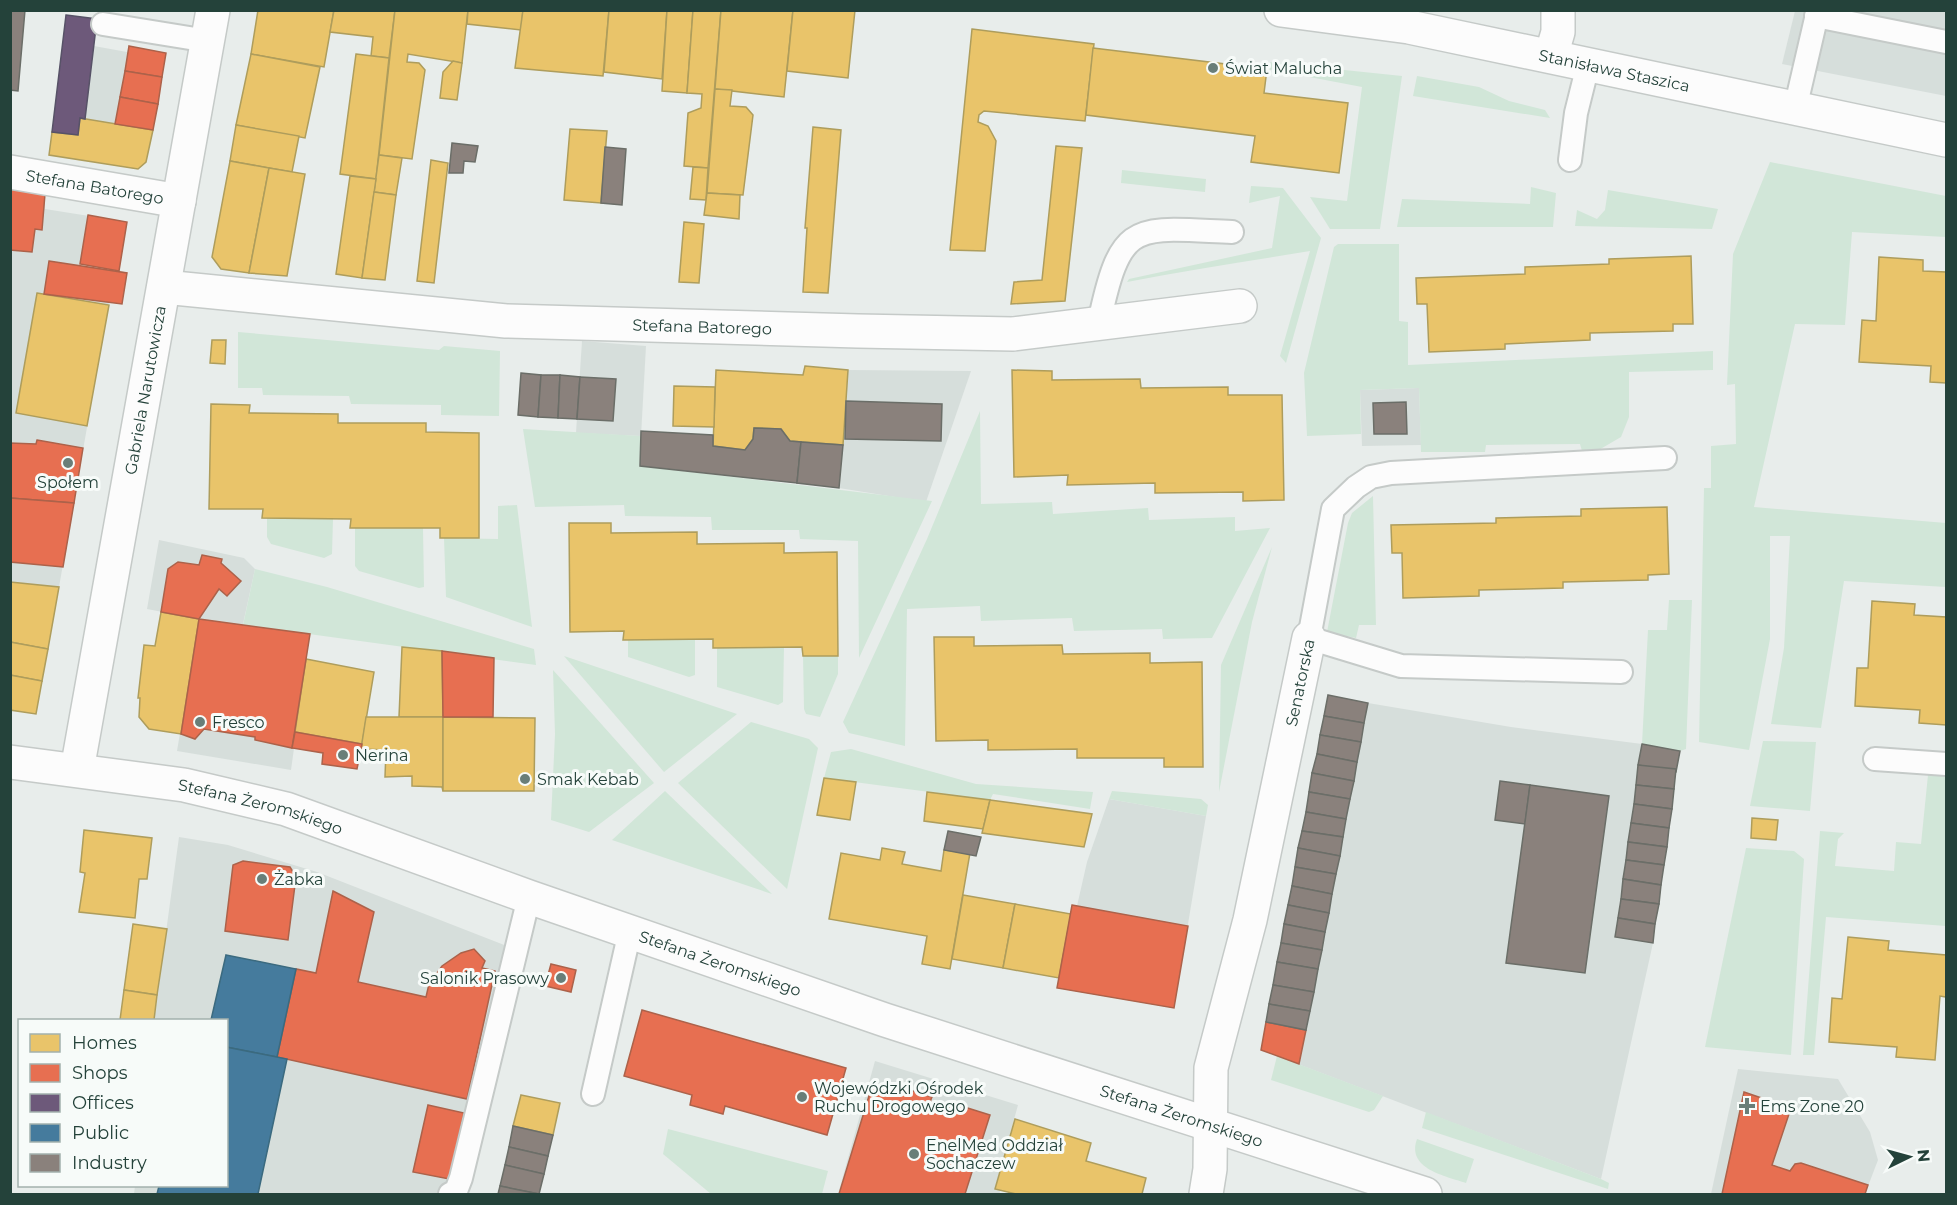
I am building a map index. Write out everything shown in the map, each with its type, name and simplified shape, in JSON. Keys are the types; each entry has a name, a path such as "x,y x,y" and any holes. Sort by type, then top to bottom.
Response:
{"street":[{"name":"Stanisława Staszica","path":"1281,10 1409,27 1947,140"},
{"path":"1551,57 1558,32 1558,10"},
{"name":"Gabriela Narutowicza","path":"77,770 210,26"},
{"name":"Stefana Batorego","path":"10,172 179,201"},
{"name":"Stefana Batorego","path":"164,287 506,321 1013,334 1240,306"},
{"name":"Senatorska","path":"1206,1194 1210,1169 1211,1068 1250,920 1309,639"},
{"name":"Stefana Żeromskiego","path":"10,762 184,785 285,809 529,897 885,1020 1425,1194"}],"lane":[{"path":"1795,109 1817,13 1947,42"},
{"path":"103,24 210,26"},
{"path":"1570,160 1576,113 1588,65"},
{"path":"1099,323 1108,281 1119,255 1134,236 1159,229 1232,232"},
{"name":"Senatorska","path":"1309,639 1333,509 1356,487 1371,477 1391,472 1665,458"},
{"path":"1309,639 1401,666 1621,672"},
{"path":"1875,759 1947,764"},
{"path":"450,1194 456,1191 461,1179 529,897"},
{"path":"593,1094 630,932"}],"shaded area":[{"path":"1795,11 1946,11 1946,96 1782,64"},
{"path":"94,46 127,52 129,46 166,53 153,130 85,119"},
{"path":"10,189 45,194 45,209 127,222 119,270 127,273 122,304 109,302 59,587 11,582"},
{"path":"582,341 646,346 641,436 576,433"},
{"path":"848,370 971,371 926,502 839,488"},
{"path":"1419,388 1421,445 1362,446 1360,390"},
{"path":"159,540 244,558 255,569 243,624 310,634 291,770 177,751 199,619 147,609"},
{"path":"1368,703 1511,727 1642,744 1615,937 1653,943 1601,1179 1261,1050 1266,1022 1307,1029"},
{"path":"1109,799 1206,816 1174,1008 1057,988 1072,905 1077,906 1087,862"},
{"path":"179,837 228,845 317,872 522,952 468,1194 134,1194 135,1187 228,1187 228,1019 154,1019"},
{"name":"EnelMed Oddział Sochaczew","path":"875,1061 1018,1105 995,1188 1001,1190 999,1194 838,1194"},
{"path":"1738,1069 1838,1079 1870,1132 1878,1160 1865,1194 1711,1194"}],"green space":[{"path":"1268,62 1402,76 1380,229 1330,229 1310,197 1347,201 1362,87 1267,69"},
{"path":"1417,76 1479,87 1509,101 1545,110 1550,118 1413,96"},
{"path":"1770,162 1946,196 1946,237 1852,232 1845,325 1795,324 1754,507 1946,523 1946,587 1844,581 1821,728 1771,724 1784,648 1790,536 1770,536 1770,639 1749,750 1699,742 1704,488 1711,488 1711,446 1736,444 1735,384 1727,385 1733,254"},
{"path":"1122,170 1206,179 1205,192 1121,183"},
{"path":"1251,186 1283,188 1321,238 1286,363 1280,356 1310,251 1127,282 1129,279 1272,248 1280,196 1249,203"},
{"path":"1531,187 1556,193 1553,227 1397,227 1402,199 1530,204"},
{"path":"1608,190 1718,209 1712,229 1575,226 1577,210 1597,219 1605,210"},
{"path":"1338,244 1399,244 1399,321 1408,322 1408,365 1713,351 1713,370 1629,372 1629,417 1621,437 1597,451 1582,451 1580,444 1486,445 1485,452 1421,452 1419,388 1360,390 1361,434 1307,436 1304,373 1334,247"},
{"path":"238,332 439,350 444,346 500,351 499,416 441,415 441,405 351,404 349,396 263,395 262,388 238,388"},
{"path":"980,411 981,504 1052,502 1053,514 1148,508 1149,520 1235,517 1235,531 1270,528 1212,638 1163,639 1162,629 1074,631 1072,618 981,621 980,606 907,609 905,746 849,733 843,722 927,539"},
{"path":"523,429 641,436 641,466 932,501 859,658 858,541 800,539 799,530 712,530 711,517 625,516 624,505 535,507"},
{"path":"1373,496 1376,625 1359,625 1356,638 1327,632 1348,523 1352,513"},
{"path":"517,505 532,627 446,597 444,538 498,539 498,506"},
{"path":"267,518 333,519 332,554 324,558 271,544 267,537"},
{"path":"355,528 423,528 424,587 419,588 359,571 355,566"},
{"path":"1272,547 1252,622 1219,792 1221,665"},
{"path":"255,569 327,587 534,649 536,665 243,625"},
{"path":"1669,600 1692,600 1686,749 1680,751 1642,744 1648,630 1667,630"},
{"path":"695,639 695,675 689,677 628,657 628,640"},
{"path":"784,647 783,702 778,705 717,687 717,648"},
{"path":"564,656 737,714 664,772"},
{"path":"803,656 838,656 838,674 820,717 806,714 804,709"},
{"path":"553,670 654,783 589,832 551,820 555,734"},
{"path":"751,722 809,739 818,748 787,889 678,783"},
{"path":"1763,741 1816,742 1810,811 1750,806"},
{"path":"851,749 976,784 1093,792 1090,809 993,794 990,800 824,778 831,752"},
{"path":"1935,772 1946,773 1946,926 1826,917 1814,1055 1803,1055 1820,831 1844,833 1838,839 1835,866 1894,871 1896,842 1921,844 1928,775"},
{"path":"665,791 772,894 612,840"},
{"path":"1112,791 1201,799 1208,805 1206,816 1109,799"},
{"path":"1746,848 1794,851 1804,859 1791,1055 1705,1047"},
{"path":"1277,1056 1383,1096 1374,1110 1369,1112 1271,1080"},
{"path":"1426,1112 1601,1179 1609,1183 1608,1189 1422,1128"},
{"path":"668,1129 828,1171 822,1194 711,1194 663,1154"},
{"path":"1417,1139 1474,1159 1466,1183 1439,1174 1422,1164 1417,1158 1415,1149"}],"building: Homes":[{"path":"258,10 334,10 324,67 251,54"},
{"path":"334,10 395,10 389,58 371,56 373,37 330,32"},
{"path":"395,10 468,10 462,63 408,54 407,62 419,63 425,70 412,159 379,155"},
{"path":"468,10 523,10 521,30 467,24"},
{"path":"523,10 609,10 603,76 515,68"},
{"path":"609,10 667,10 662,79 604,72"},
{"path":"667,10 693,10 687,93 662,91"},
{"path":"693,10 721,10 708,168 684,166 688,113 701,108 702,94 687,93"},
{"path":"721,10 793,10 784,97 715,89"},
{"path":"793,10 855,10 848,78 787,71"},
{"path":"972,29 1094,44 1085,121 984,111 979,115 978,122 988,126 996,141 985,251 950,250"},
{"path":"1093,48 1267,69 1264,93 1348,103 1339,173 1251,162 1255,136 1086,115"},
{"path":"251,54 320,67 305,138 236,125"},
{"path":"356,54 389,58 376,179 340,174"},
{"path":"453,61 462,63 457,100 440,98 443,72"},
{"path":"715,89 732,90 730,106 746,107 753,115 743,195 707,193"},
{"path":"80,118 153,130 146,162 138,169 49,155 52,132 78,135"},
{"path":"236,125 299,136 292,172 230,161"},
{"path":"813,127 841,130 828,293 803,292 807,228 805,228"},
{"path":"570,129 607,131 601,203 564,200"},
{"path":"1056,146 1082,148 1065,301 1011,304 1014,282 1042,280"},
{"path":"379,155 402,158 396,195 374,192"},
{"path":"431,160 448,163 434,283 417,281"},
{"path":"230,161 269,168 249,273 221,269 212,257"},
{"path":"693,167 708,168 706,200 690,199"},
{"path":"269,168 305,174 287,276 249,273"},
{"path":"350,176 376,179 362,278 336,274"},
{"path":"374,192 396,195 385,280 362,278"},
{"path":"707,193 740,195 739,219 704,215"},
{"path":"684,222 704,224 699,283 679,282"},
{"path":"1691,256 1693,324 1673,324 1673,331 1590,333 1590,340 1505,344 1505,349 1429,352 1427,304 1417,304 1416,278 1525,274 1525,267 1609,264 1609,259"},
{"path":"1879,257 1923,260 1923,271 1946,272 1946,383 1930,382 1931,366 1859,362 1862,320 1876,321"},
{"path":"37,293 109,305 87,426 16,413"},
{"path":"212,340 226,340 225,364 210,363"},
{"path":"805,366 848,370 843,445 790,441 781,429 754,428 753,439 745,450 713,446 716,370 803,375"},
{"path":"1012,370 1052,371 1052,380 1140,379 1141,388 1228,387 1228,395 1282,395 1284,500 1243,501 1243,492 1155,493 1155,483 1067,485 1068,475 1014,477"},
{"path":"674,386 715,387 714,427 673,426"},
{"path":"211,404 250,405 249,413 338,414 338,423 426,423 426,432 479,433 479,538 440,538 440,528 350,528 351,519 262,518 263,509 209,509"},
{"path":"1667,507 1669,574 1648,575 1648,580 1563,582 1563,588 1479,590 1479,596 1403,598 1402,553 1392,553 1391,525 1496,523 1496,518 1581,516 1581,509"},
{"path":"569,523 611,523 611,533 697,532 697,544 784,543 784,553 837,552 838,656 803,656 802,647 713,648 713,639 623,640 624,631 570,632"},
{"path":"10,582 59,587 48,649 10,642"},
{"path":"1872,601 1915,604 1914,615 1946,617 1946,725 1919,723 1920,710 1855,706 1857,668 1868,668"},
{"path":"161,612 199,619 181,734 149,729 139,717 140,698 138,698 144,645 155,646"},
{"path":"934,637 974,637 974,646 1062,645 1063,654 1150,653 1150,663 1202,662 1203,767 1164,767 1164,758 1077,758 1077,749 988,750 988,740 936,741"},
{"path":"10,642 48,649 42,681 10,675"},
{"path":"402,647 442,651 443,717 399,717"},
{"path":"306,659 374,672 362,744 295,732"},
{"path":"10,675 42,681 36,714 10,710"},
{"path":"366,717 443,717 443,791 442,787 412,786 412,776 385,777 386,750 361,749"},
{"path":"443,717 535,718 534,791 443,791"},
{"path":"824,778 856,782 850,820 817,815"},
{"path":"927,792 990,800 983,829 924,821"},
{"path":"990,800 1092,814 1084,847 982,833"},
{"path":"1752,818 1778,820 1776,840 1751,838"},
{"path":"84,830 152,838 147,879 139,879 135,918 79,912 85,873 80,872"},
{"path":"882,848 905,852 902,864 941,871 944,850 970,853 950,969 922,964 927,936 829,919 841,853 880,860"},
{"path":"963,895 1015,904 1003,968 952,959"},
{"path":"1015,904 1071,914 1059,978 1003,968"},
{"path":"133,924 167,929 157,995 124,990"},
{"path":"1848,937 1889,941 1888,950 1946,955 1946,997 1940,996 1935,1060 1896,1057 1897,1047 1829,1042 1832,998 1842,999"},
{"path":"124,990 157,995 154,1019 120,1019"},
{"path":"521,1095 560,1103 553,1135 513,1126"},
{"path":"1015,1119 1091,1143 1086,1161 1146,1178 1142,1194 1016,1194 995,1189"}],"building: Shops":[{"path":"129,46 166,53 162,77 125,71"},
{"path":"125,71 162,77 158,104 120,97"},
{"path":"120,97 158,104 153,130 115,124"},
{"path":"10,189 45,194 42,230 35,229 32,252 10,250"},
{"path":"88,215 127,222 119,271 80,264"},
{"path":"49,261 127,273 122,304 44,294"},
{"path":"37,440 83,448 74,503 10,498 10,443 36,444"},
{"path":"10,498 74,503 63,567 10,562"},
{"path":"202,555 222,559 221,563 241,581 227,596 219,589 199,619 161,612 168,569 178,562 199,565"},
{"path":"199,619 310,634 292,748 255,740 255,737 204,729 195,739 181,734"},
{"path":"442,651 494,658 493,717 443,717"},
{"path":"295,732 362,744 357,769 322,764 323,753 292,748"},
{"path":"243,861 290,867 296,877 288,940 225,931 233,865"},
{"path":"333,891 374,912 358,982 426,997 429,984 442,966 461,953 474,949 485,961 482,968 495,971 467,1099 277,1057 296,969 316,973"},
{"path":"1072,905 1188,926 1174,1008 1057,988"},
{"name":"Salonik Prasowy","path":"551,964 576,970 571,992 545,986"},
{"path":"642,1010 846,1068 827,1135 725,1106 723,1114 690,1105 692,1095 624,1076"},
{"path":"1266,1022 1306,1030 1299,1064 1261,1050"},
{"name":"EnelMed Oddział Sochaczew","path":"872,1086 898,1094 900,1087 932,1097 930,1102 957,1110 958,1105 990,1115 965,1194 839,1194"},
{"path":"1744,1092 1791,1108 1772,1165 1790,1171 1795,1164 1801,1163 1868,1185 1865,1194 1722,1194"},
{"path":"428,1105 464,1113 449,1179 413,1172"}],"building: Offices":[{"path":"66,15 97,19 85,119 80,118 78,135 52,132"}],"building: Public":[{"path":"226,955 296,969 277,1057 228,1047 228,1019 211,1019"},
{"path":"228,1047 287,1059 258,1194 157,1194 159,1187 228,1187"}],"building: Industry":[{"path":"10,10 25,10 18,91 10,90"},
{"path":"452,143 478,146 475,162 464,161 463,173 449,173"},
{"path":"605,147 626,149 622,205 601,203"},
{"path":"521,373 541,375 538,417 518,415"},
{"path":"541,375 560,375 558,418 538,417"},
{"path":"560,375 580,377 577,419 558,418"},
{"path":"580,377 616,379 613,421 577,419"},
{"path":"846,401 942,404 941,441 845,439"},
{"path":"1406,402 1407,434 1374,434 1373,403"},
{"path":"754,428 781,429 790,441 801,442 797,483 640,466 641,431 713,435 713,446 745,450 753,439"},
{"path":"801,442 843,445 839,488 797,483"},
{"path":"1328,695 1368,703 1364,723 1324,716"},
{"path":"1324,716 1364,723 1361,742 1320,735"},
{"path":"1320,735 1361,742 1357,762 1317,754"},
{"path":"1642,744 1680,751 1676,772 1638,765"},
{"path":"1317,754 1357,762 1354,781 1312,773"},
{"path":"1638,765 1676,769 1674,789 1636,785"},
{"path":"1312,773 1354,781 1350,799 1309,792"},
{"path":"1500,781 1530,785 1525,824 1495,820"},
{"path":"1530,785 1609,796 1585,973 1506,963"},
{"path":"1636,785 1674,789 1672,809 1634,804"},
{"path":"1309,792 1350,799 1346,819 1306,812"},
{"path":"1634,804 1672,809 1669,828 1631,823"},
{"path":"1306,812 1346,819 1343,837 1302,831"},
{"path":"1631,823 1669,828 1667,847 1628,842"},
{"path":"948,831 981,837 976,856 944,850"},
{"path":"1302,831 1343,837 1340,856 1298,848"},
{"path":"1628,842 1667,847 1664,865 1626,860"},
{"path":"1298,848 1340,856 1336,874 1295,867"},
{"path":"1626,860 1664,865 1661,885 1623,879"},
{"path":"1295,867 1336,874 1332,894 1292,886"},
{"path":"1623,879 1661,885 1659,904 1621,899"},
{"path":"1292,886 1332,894 1329,913 1288,905"},
{"path":"1621,899 1659,904 1655,924 1618,918"},
{"path":"1288,905 1329,913 1325,932 1284,924"},
{"path":"1618,918 1655,924 1653,943 1615,937"},
{"path":"1284,924 1325,932 1322,950 1281,943"},
{"path":"1281,943 1322,950 1318,969 1277,962"},
{"path":"1277,962 1318,969 1314,992 1273,985"},
{"path":"1273,985 1314,992 1310,1011 1269,1004"},
{"path":"1269,1004 1310,1011 1306,1030 1266,1022"},
{"path":"513,1126 553,1135 548,1156 509,1147"},
{"path":"509,1147 548,1156 544,1174 505,1165"},
{"path":"505,1165 544,1174 539,1194 500,1186"},
{"path":"500,1186 539,1194 498,1194"}],"place":[{"name":"Świat Malucha","path":"1213,68"},
{"name":"Społem","path":"68,463"},
{"name":"Fresco","path":"200,722"},
{"name":"Nerina","path":"343,755"},
{"name":"Smak Kebab","path":"525,779"},
{"name":"Żabka","path":"262,879"},
{"name":"Salonik Prasowy","path":"561,978"},
{"name":"Wojewódzki Ośrodek Ruchu Drogowego","path":"802,1097"},
{"name":"Ems Zone 20","path":"1747,1106"},
{"name":"EnelMed Oddział Sochaczew","path":"914,1154"}]}
